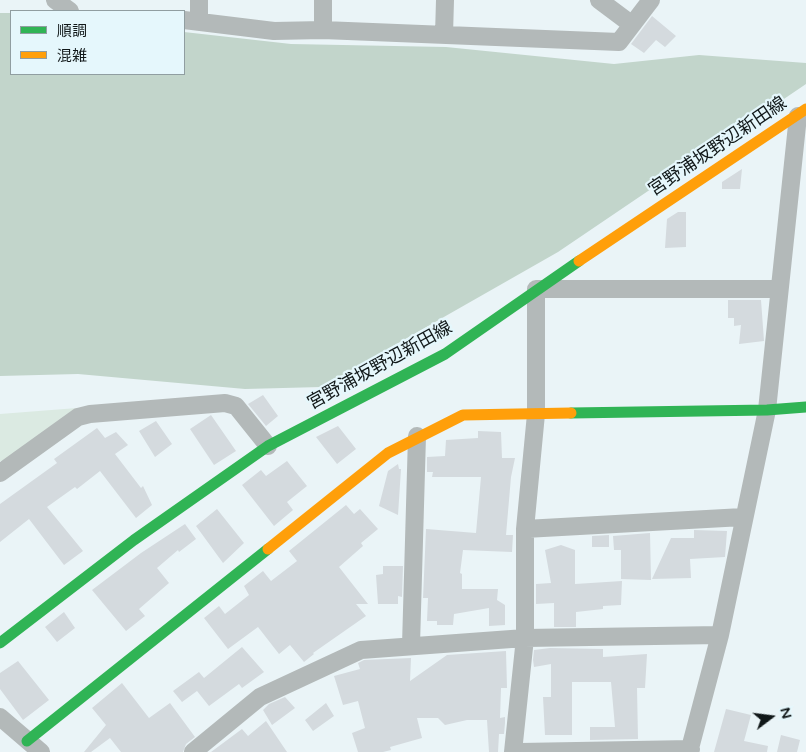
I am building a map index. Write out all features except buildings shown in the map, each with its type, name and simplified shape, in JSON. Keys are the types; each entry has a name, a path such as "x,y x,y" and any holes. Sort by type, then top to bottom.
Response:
{"main road":[{"name":"宮野浦坂野辺新田線","path":"0,643 134,540 268,446 446,354 536,289 802,112"},
{"path":"34,747 310,514 388,453 418,436 463,415 767,410 806,407"}],"street":[{"path":"55,0 70,10"},
{"path":"198,0 191,20 274,31 323,30 619,42 650,0"},
{"path":"323,0 323,30"},
{"path":"444,35 445,0"},
{"path":"599,0 631,24"},
{"path":"520,752 690,750 720,635 767,410 778,289 802,112"},
{"path":"513,752 525,638 524,529 536,414 536,289 778,289"},
{"path":"0,473 78,417 90,414 225,403 236,406 268,446"},
{"path":"411,645 418,436"},
{"path":"524,529 744,517"},
{"path":"193,752 260,696 361,650 525,638 720,635"},
{"path":"0,717 34,747"}],"shaded area":[{"path":"77,408 8,460 0,461 0,414"}],"green space":[{"path":"0,13 10,13 10,75 185,75 185,32 291,44 446,47 614,64 699,55 806,63 806,84 558,252 321,387 245,389 78,374 0,376"}],"traffic: fast":[{"path":"0,643 134,540 268,446 445,354 579,261"},
{"path":"571,413 767,410 806,407"},
{"path":"27,741 268,549"}],"traffic: slow":[{"path":"579,261 806,109"},
{"path":"268,549 388,453 463,415 571,413"}]}
